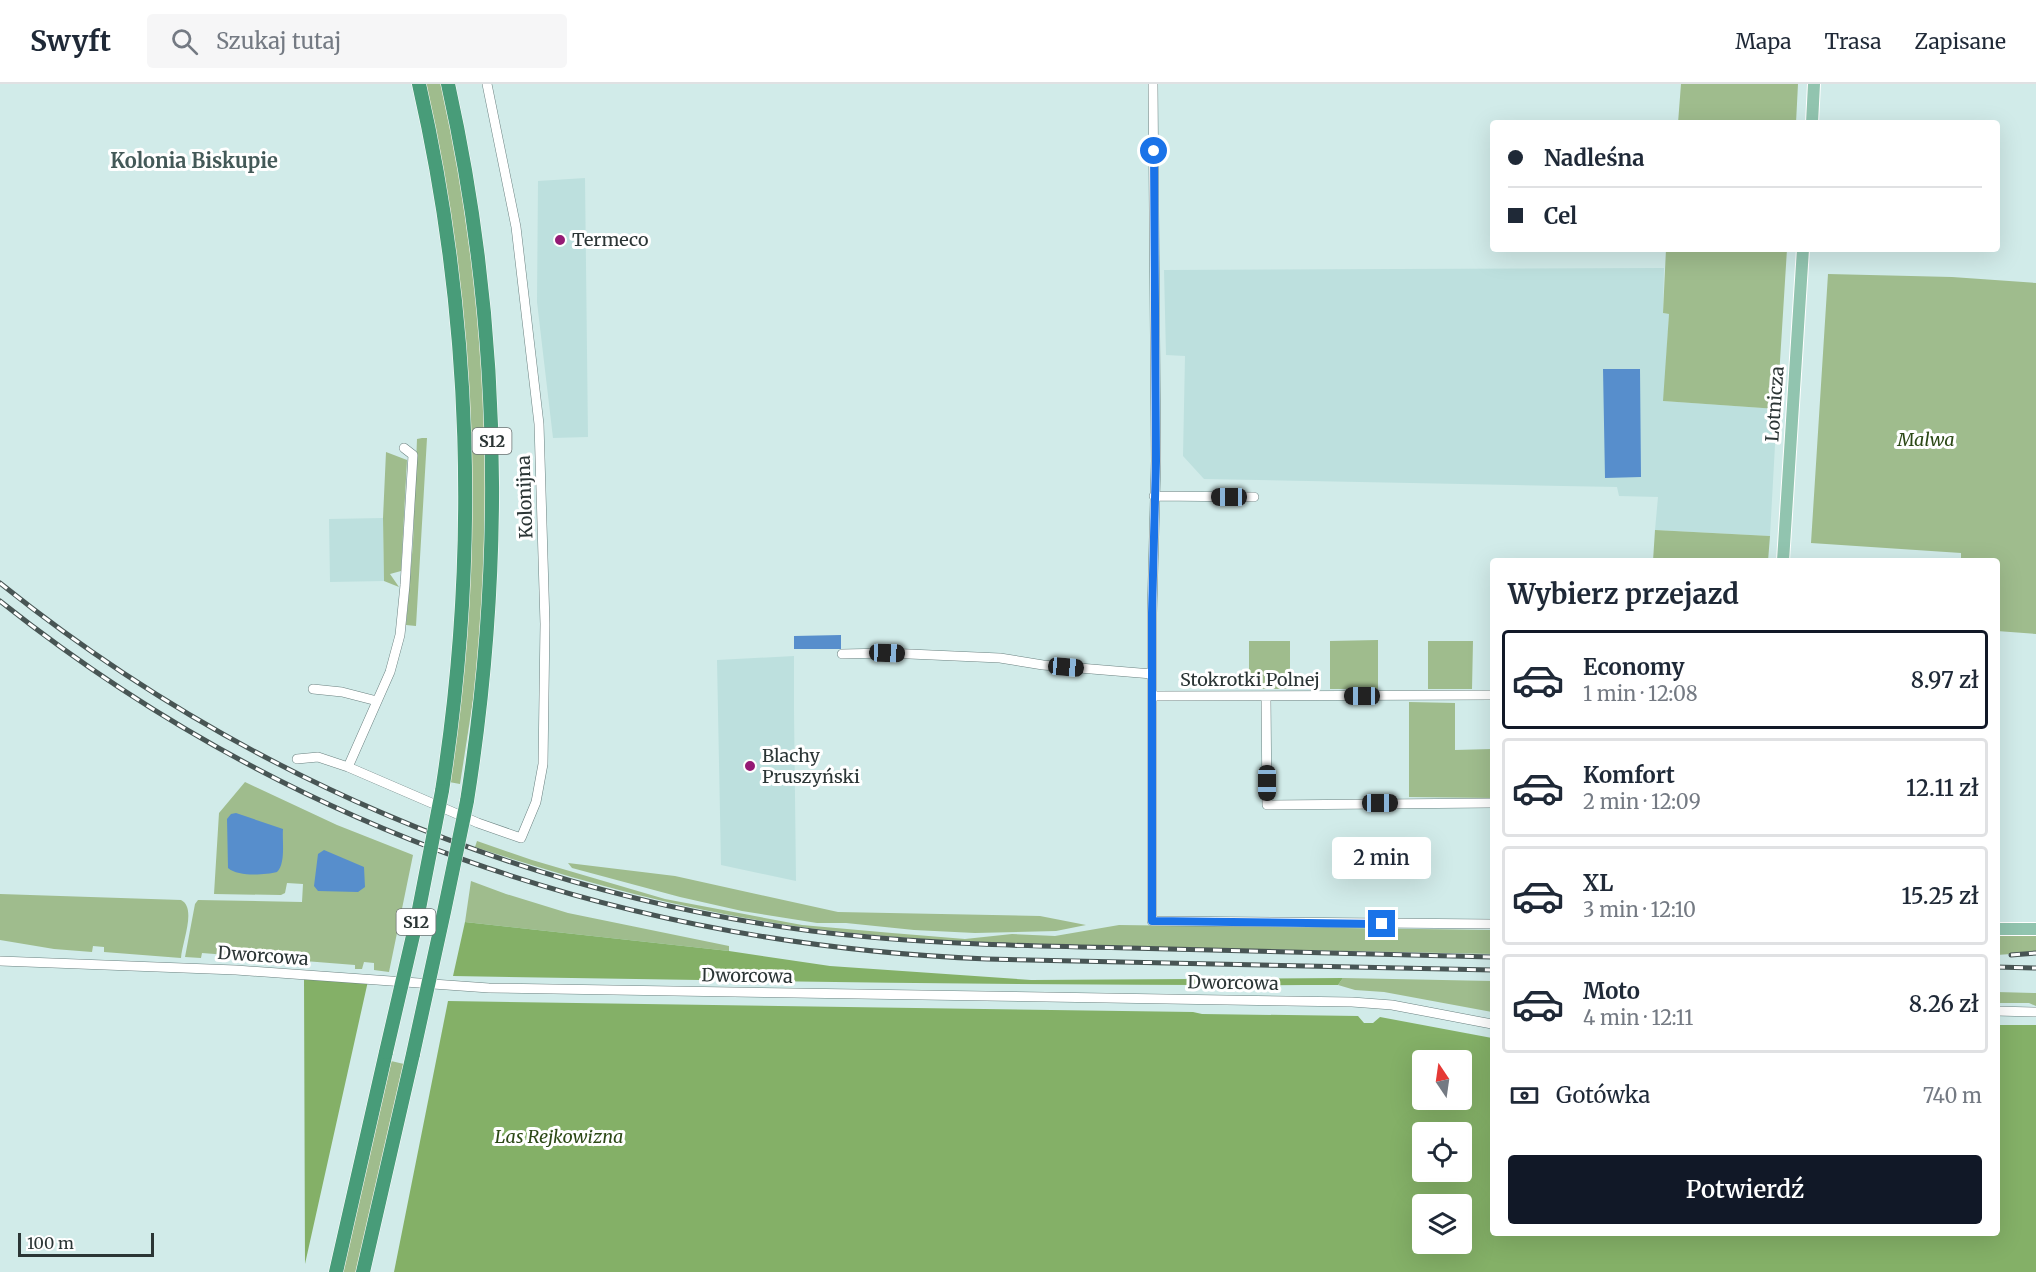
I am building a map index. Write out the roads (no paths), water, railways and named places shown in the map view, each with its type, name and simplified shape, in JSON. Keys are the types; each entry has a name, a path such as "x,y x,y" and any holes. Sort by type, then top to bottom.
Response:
{"highway":[{"name":"S12","path":"336,1272 418,914 442,791 455,697 463,606 466,526 465,441 457,318 432,141 419,84"},
{"name":"S12","path":"363,1272 467,801 480,706 489,610 493,516 488,356 476,239 448,84"}],"main road":[{"path":"1812,120 1814,84"},
{"name":"Lotnicza","path":"1783,558 1803,252"},
{"path":"2000,929 2036,929"}],"street":[{"name":"Kolonijna","path":"348,767 491,828 521,838 536,802 543,764 545,624 539,424 516,227 487,84"},
{"path":"1154,84 1155,496 1152,921 1490,924"},
{"path":"297,759 318,757 348,767 395,654 403,610 413,455 404,448"},
{"path":"1155,496 1254,497"},
{"path":"842,654 887,653 1000,658 1043,665 1152,674"},
{"path":"313,689 342,692 377,701"},
{"name":"Stokrotki Polnej","path":"1152,696 1490,695"},
{"path":"1266,697 1267,805 1490,803"},
{"name":"Dworcowa","path":"0,961 236,970 489,988 1352,1002 1392,1005 1490,1024"},
{"path":"2000,1011 2036,1012"}],"water":[{"path":"1603,369 1640,369 1641,477 1605,478"},
{"path":"841,635 841,649 794,649 794,636"},
{"path":"236,813 283,829 283,858 277,872 245,874 228,868 227,819 231,814"},
{"path":"324,850 364,867 365,887 358,892 318,891 314,886 318,854"}],"railway":[{"path":"0,583 90,650 183,711 281,765 382,813 486,853 593,887 701,913 812,931 891,939 1010,945 1490,957"},
{"path":"0,601 110,681 224,751 342,811 464,860 590,899 719,929 852,949 987,959 1490,970"},
{"path":"2011,955 2036,953"},
{"path":"2000,967 2036,968"}],"place":[{"name":"Termeco","path":"560,240"},
{"name":"Blachy Pruszyński","path":"750,766"}],"district":[{"name":"Kolonia Biskupie","path":"194,161"}],"park label":[{"name":"Malwa","path":"1926,440"},
{"name":"Las Rejkowizna","path":"559,1137"}]}
